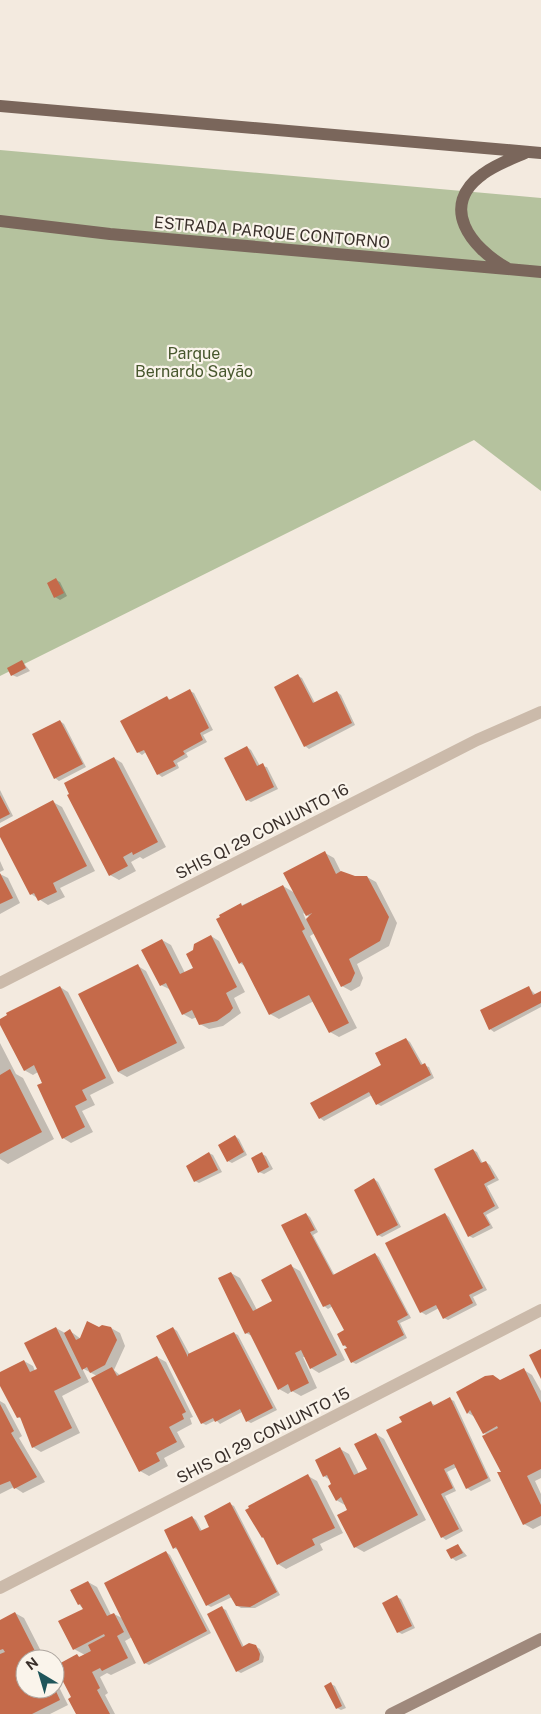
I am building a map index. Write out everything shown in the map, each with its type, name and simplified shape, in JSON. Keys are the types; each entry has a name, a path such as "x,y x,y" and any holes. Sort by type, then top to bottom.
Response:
{"main road":[{"path":"0,106 541,153"},
{"path":"510,270 492,259 478,247 464,228 461,208 469,188 482,174 527,152"},
{"name":"ESTRADA PARQUE CONTORNO","path":"0,221 110,234 541,272"}],"street":[{"name":"SHIS QI 29 CONJUNTO 16","path":"0,983 468,744 541,712"},
{"name":"SHIS QI 29 CONJUNTO 15","path":"0,1588 541,1310"},
{"path":"390,1714 541,1639"}],"green space":[{"name":"Parque Bernardo Sayão","path":"0,150 541,198 541,491 474,440 0,676"}],"building":[{"path":"56,578 64,593 54,598 47,583"},
{"path":"22,660 26,668 11,676 7,668"},
{"path":"298,674 313,703 337,691 352,723 304,747 274,687"},
{"path":"190,689 209,728 200,733 203,740 183,751 185,754 173,761 176,766 157,775 144,750 137,753 120,721 167,696 169,700"},
{"path":"60,720 83,764 54,779 32,734"},
{"path":"247,746 257,766 263,763 274,787 246,801 224,758"},
{"path":"114,757 158,842 133,855 132,852 123,857 128,866 109,876 67,795 69,794 64,783"},
{"path":"0,795 10,814 0,819"},
{"path":"53,800 87,866 53,883 57,892 38,901 34,893 30,895 0,837 0,828"},
{"path":"325,851 336,874 341,871 355,876 367,876 389,917 380,941 349,959 355,973 351,982 341,987 306,919 312,913 306,916 283,873"},
{"path":"0,873 13,898 0,904"},
{"path":"283,885 305,929 302,931 349,1023 329,1033 309,995 269,1015 242,962 239,964 216,919 220,917 219,915 241,903 242,906"},
{"path":"211,935 237,987 226,993 233,1008 230,1012 217,1021 199,1025 192,1010 182,1015 166,983 160,986 141,950 162,939 180,974 193,968 186,954 193,950 194,944"},
{"path":"138,964 177,1043 118,1072 78,994"},
{"path":"60,986 106,1078 82,1090 87,1100 75,1106 85,1127 62,1139 37,1085 42,1083 34,1065 24,1071 0,1025 0,1019 7,1015 6,1013"},
{"path":"529,986 533,995 541,991 541,1003 489,1030 480,1010"},
{"path":"406,1038 421,1065 425,1063 431,1075 376,1105 369,1092 319,1119 310,1103 381,1065 375,1053"},
{"path":"10,1069 42,1132 0,1154 0,1075"},
{"path":"235,1135 244,1152 227,1162 218,1145"},
{"path":"473,1149 481,1163 486,1161 495,1178 484,1184 495,1206 483,1213 490,1225 468,1237 434,1169"},
{"path":"209,1152 218,1170 194,1182 186,1166"},
{"path":"262,1152 269,1167 258,1173 251,1158"},
{"path":"374,1178 398,1225 377,1236 354,1190"},
{"path":"306,1213 315,1230 310,1232 333,1275 375,1253 408,1315 397,1321 404,1335 351,1363 344,1349 347,1348 345,1345 343,1346 337,1334 344,1330 330,1304 323,1307 281,1225"},
{"path":"445,1213 483,1288 469,1295 473,1303 443,1319 436,1305 420,1313 385,1243"},
{"path":"291,1264 337,1355 310,1369 301,1350 295,1353 309,1383 291,1392 288,1384 278,1390 249,1332 245,1334 218,1278 231,1272 253,1311 272,1301 261,1280"},
{"path":"87,1321 99,1327 102,1325 111,1327 117,1340 105,1365 90,1373 87,1367 82,1370 64,1333 70,1329 76,1340 80,1338"},
{"path":"56,1327 81,1378 54,1391 72,1428 32,1448 20,1417 17,1418 0,1386 0,1372 24,1360 30,1372 37,1369 24,1343"},
{"path":"173,1327 188,1357 188,1354 234,1332 273,1408 246,1422 240,1409 215,1422 213,1418 201,1424 156,1336"},
{"path":"541,1349 541,1379 529,1355"},
{"path":"157,1356 186,1412 182,1414 184,1419 169,1427 177,1442 156,1453 160,1461 139,1472 91,1378 112,1367 117,1376"},
{"path":"524,1368 541,1403 541,1469 527,1476 541,1505 541,1516 523,1525 497,1472 501,1472 482,1436 498,1428 497,1426 483,1434 470,1410 467,1414 456,1392 485,1376 493,1375 500,1380"},
{"path":"450,1397 488,1478 466,1489 454,1464 444,1469 453,1488 441,1494 459,1529 441,1538 386,1430 402,1422 399,1417 431,1401 433,1406"},
{"path":"0,1404 14,1431 11,1433 37,1477 14,1489 10,1481 0,1485"},
{"path":"376,1433 418,1515 354,1548 337,1515 347,1510 341,1497 336,1501 328,1486 331,1484 327,1475 323,1477 315,1460 340,1447 354,1475 367,1469 354,1444"},
{"path":"308,1474 335,1528 312,1539 315,1545 277,1565 263,1537 245,1510 249,1508 248,1506"},
{"path":"230,1502 277,1592 250,1607 236,1606 229,1594 206,1606 176,1547 173,1549 164,1530 192,1516 200,1531 209,1527 204,1516"},
{"path":"458,1544 463,1553 451,1559 446,1550"},
{"path":"166,1551 207,1631 144,1664 104,1583"},
{"path":"88,1581 107,1616 114,1613 124,1632 117,1636 128,1658 102,1671 100,1668 92,1672 100,1688 97,1690 110,1714 76,1714 68,1699 71,1697 65,1685 65,1661 77,1654 79,1657 91,1651 88,1645 105,1636 104,1634 73,1650 58,1621 83,1609 80,1604 78,1605 70,1590"},
{"path":"397,1595 412,1626 397,1633 382,1603"},
{"path":"222,1606 242,1647 249,1643 256,1645 260,1654 259,1660 236,1672 207,1614"},
{"path":"15,1612 34,1649 15,1649 15,1699 60,1700 32,1714 0,1714 0,1654 5,1652 3,1649 0,1650 0,1620"},
{"path":"331,1682 342,1706 336,1709 324,1686"}]}
